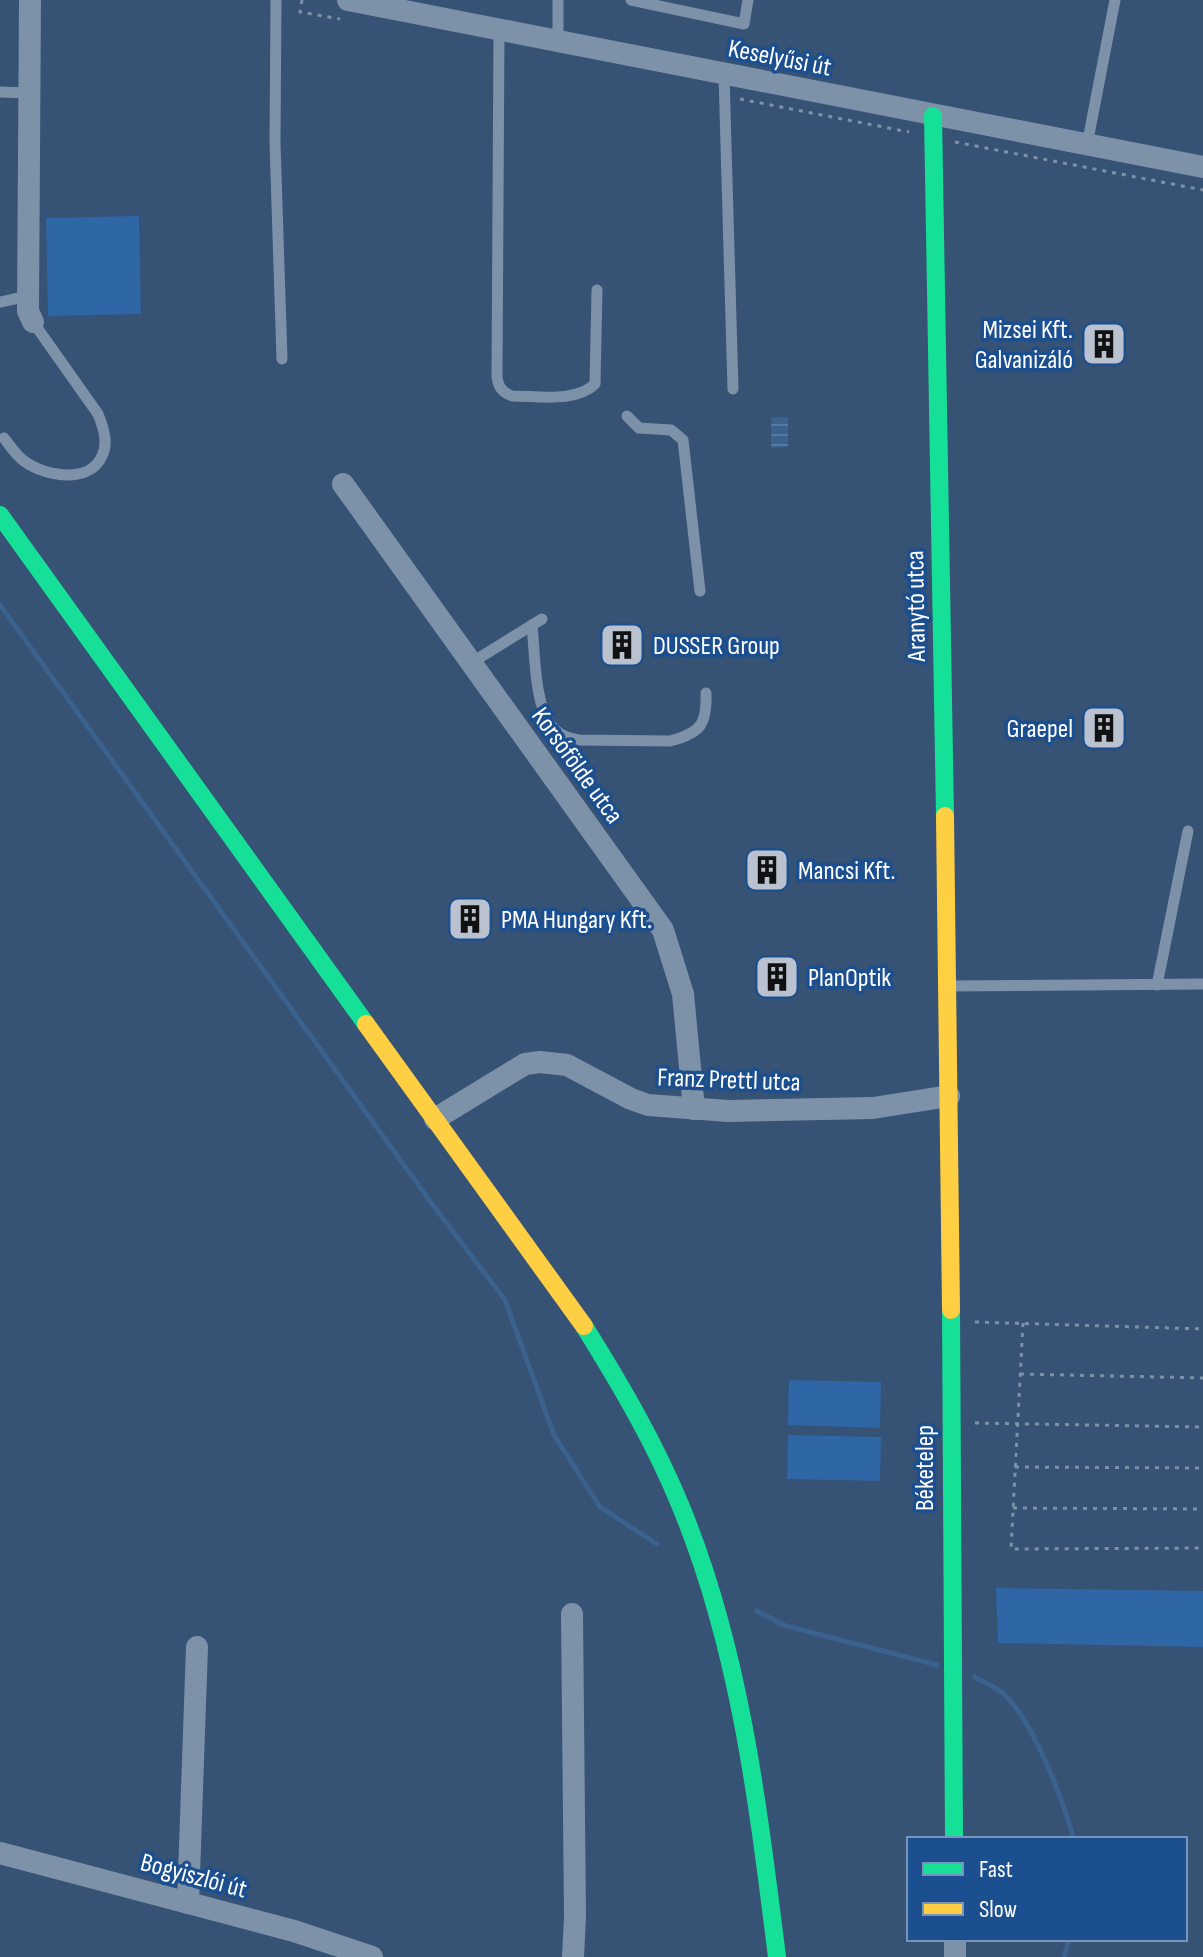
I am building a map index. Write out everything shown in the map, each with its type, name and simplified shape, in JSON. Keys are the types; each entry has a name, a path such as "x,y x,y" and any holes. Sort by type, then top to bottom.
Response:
{"street":[{"path":"30,0 28,311 33,322"},
{"name":"Keselyűsi út","path":"348,0 423,8 499,31 1203,167"},
{"name":"Aranytó utca","path":"933,116 949,1096"},
{"name":"Korsófölde utca","path":"343,484 663,930 683,994 694,1109"},
{"path":"0,515 582,1323 641,1424 682,1508 710,1586 740,1701 755,1782 777,1957"},
{"name":"Franz Prettl utca","path":"435,1119 525,1064 540,1062 567,1065 648,1105 694,1109 873,1108 949,1096"},
{"name":"Béketelep","path":"949,1096 954,1837"},
{"path":"572,1614 573,1957"},
{"path":"188,1903 197,1647"},
{"name":"Bogyiszlói út","path":"0,1853 294,1931 372,1957"}],"lane":[{"path":"276,0 275,143 282,359"},
{"path":"558,0 558,43"},
{"path":"640,1 744,24 748,0"},
{"path":"1087,145 1115,0"},
{"path":"499,31 497,376 503,392 512,396 576,396 587,392 595,384 597,290"},
{"path":"724,75 733,389"},
{"path":"0,92 29,93"},
{"path":"0,302 28,296"},
{"path":"4,438 22,460 43,472 57,475 70,475 92,468 98,464 105,449 98,414 33,322"},
{"path":"627,416 639,428 671,430 683,440 700,591"},
{"path":"471,664 537,622 544,710 551,725 568,737 579,740 670,741 681,738 692,733 704,721 706,693"},
{"path":"1157,985 1188,831"},
{"path":"948,986 1203,984"}],"path":[{"path":"951,1321 1203,1329"},
{"path":"1023,1323 1011,1549 1203,1548"},
{"path":"1020,1374 1203,1378"},
{"path":"951,1422 1203,1427"},
{"path":"1015,1467 1203,1468"},
{"path":"1013,1508 1203,1509"}],"shaded area":[{"path":"139,216 141,314 48,316 46,218"},
{"path":"771,417 788,417 788,447 771,448"},
{"path":"789,1380 881,1382 880,1428 788,1425"},
{"path":"788,1435 881,1437 880,1481 787,1479"},
{"path":"996,1588 1203,1591 1203,1647 998,1643"}],"waterway":[{"path":"0,605 432,1204 505,1300 554,1435 600,1507 657,1544"},
{"path":"757,1611 783,1625 937,1665"},
{"path":"975,1677 1004,1694 1028,1726 1055,1784 1073,1837"},
{"path":"1064,1957 1068,1941"}],"traffic: fast":[{"path":"933,116 945,816"},
{"path":"0,515 366,1024"},
{"path":"951,1310 954,1837"},
{"path":"584,1326 636,1414 671,1483 718,1616 754,1786 777,1957"}],"traffic: slow":[{"path":"945,816 951,1310"},
{"path":"366,1024 584,1326"}],"place":[{"name":"Mizsei Kft. Galvanizáló","path":"1104,344"},
{"name":"DUSSER Group","path":"622,645"},
{"name":"Graepel","path":"1104,728"},
{"name":"Mancsi Kft.","path":"767,870"},
{"name":"PMA Hungary Kft.","path":"470,919"},
{"name":"PlanOptik","path":"777,977"}]}
